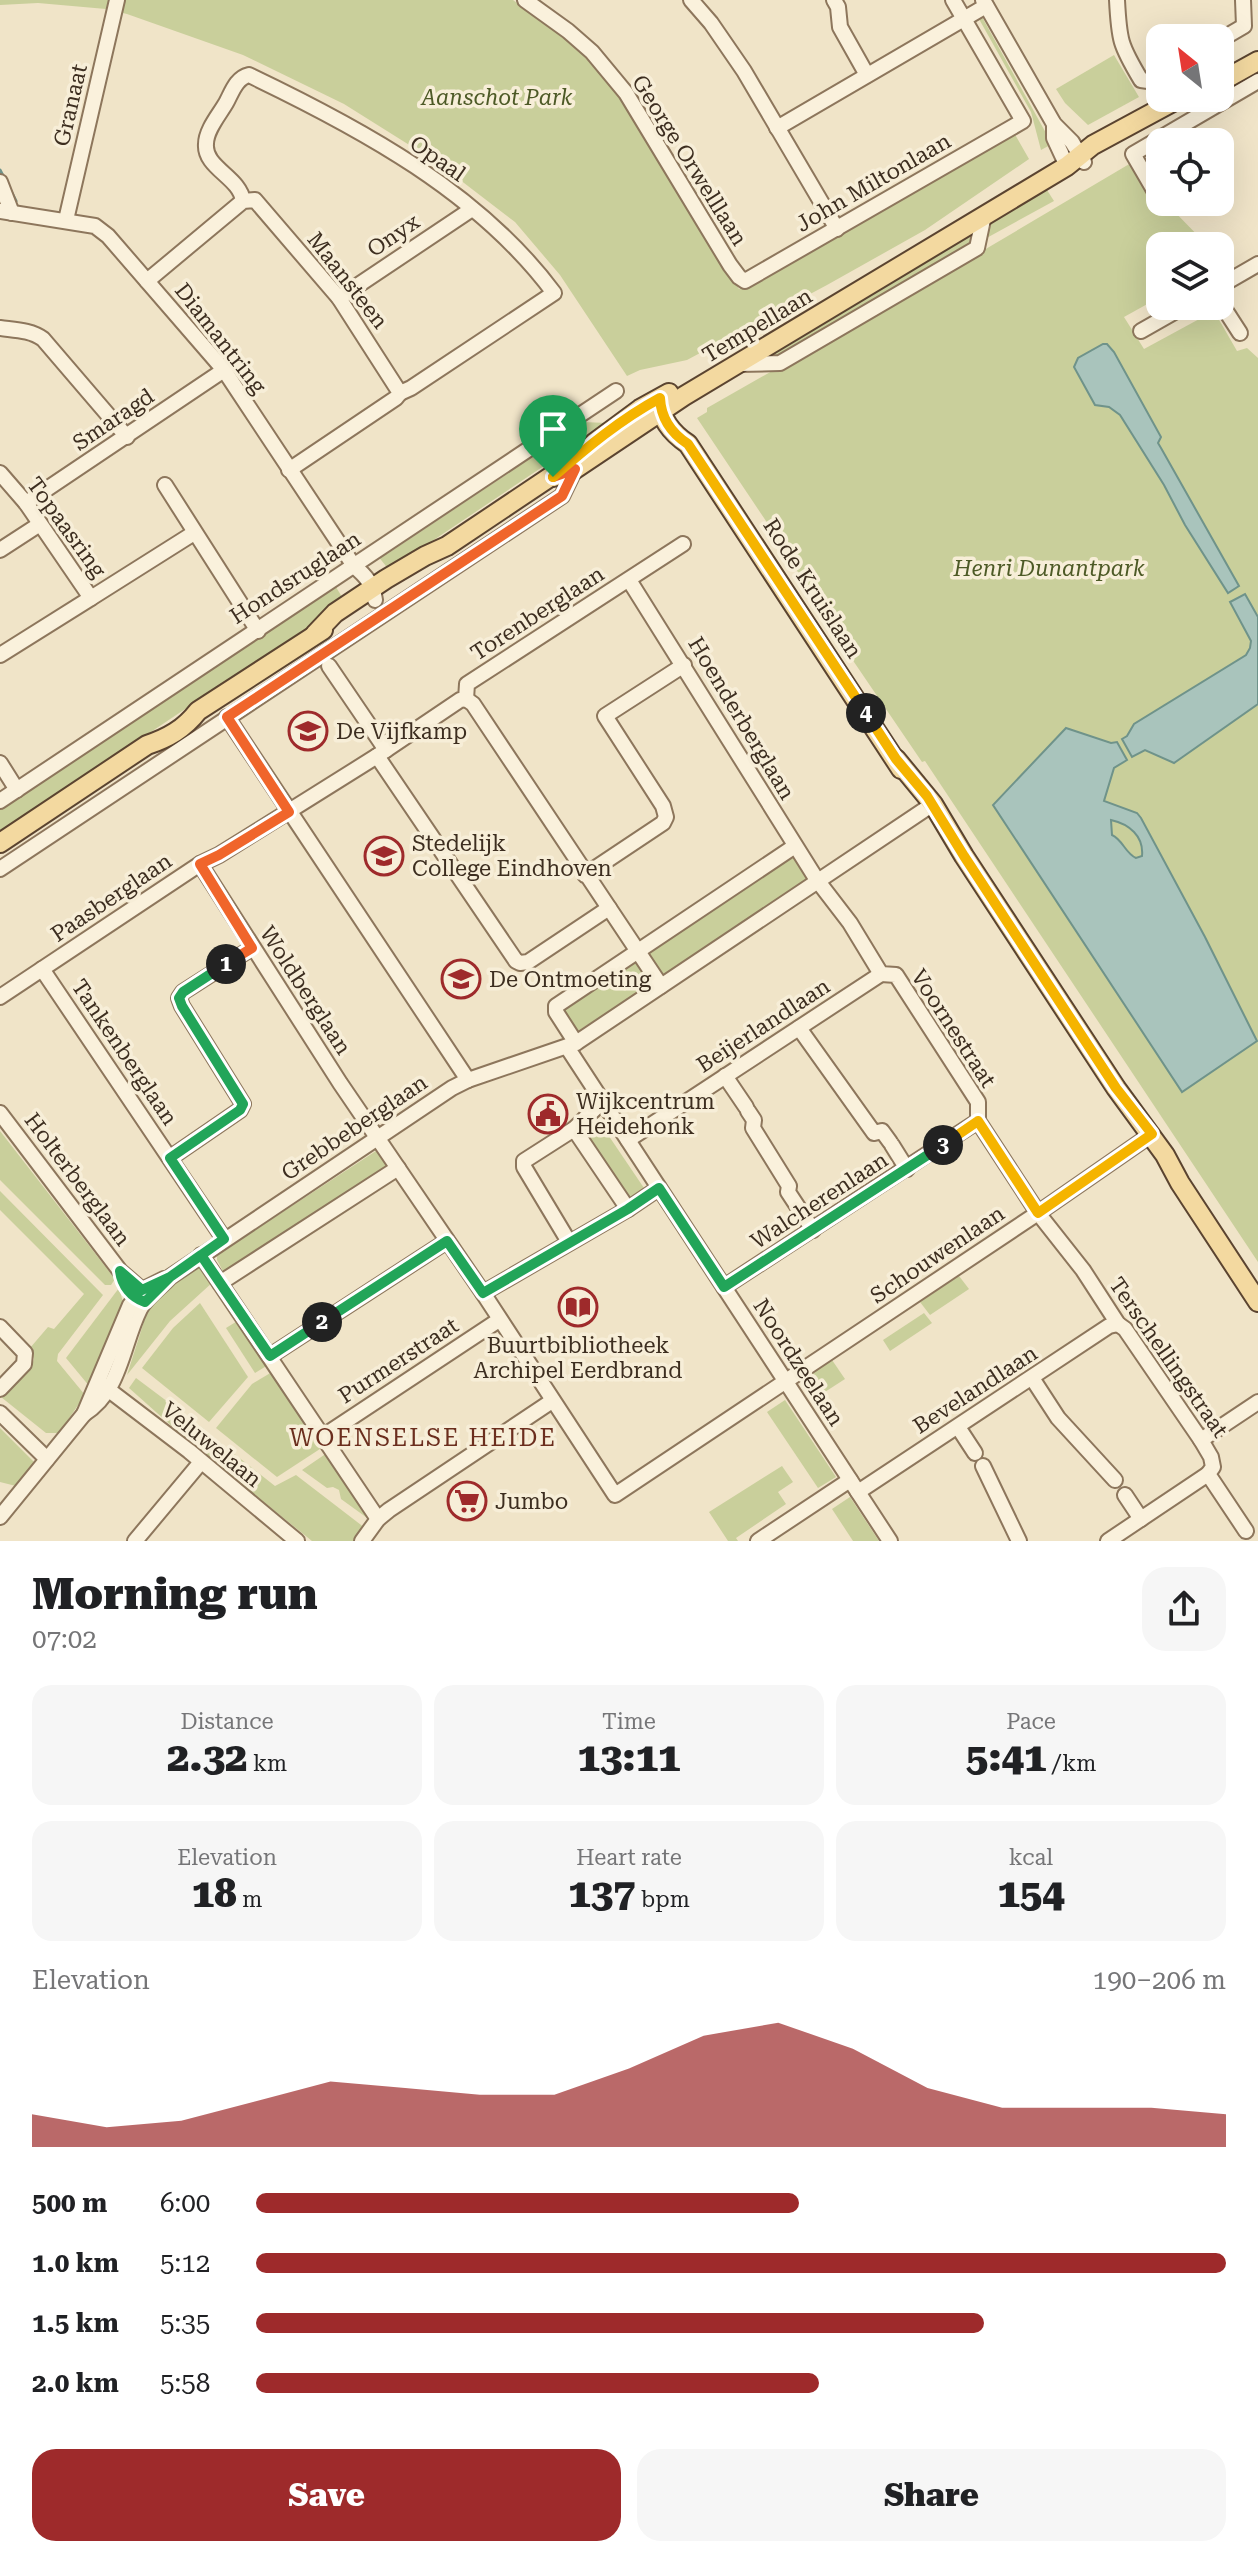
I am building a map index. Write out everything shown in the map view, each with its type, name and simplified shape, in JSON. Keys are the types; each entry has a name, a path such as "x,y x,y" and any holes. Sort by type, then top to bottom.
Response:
{"main road":[{"path":"1234,74 1258,61"},
{"name":"Tempellaan","path":"664,405 1077,161 1093,145 1154,112"},
{"name":"Tempellaan","path":"1077,161 1099,156 1172,112"},
{"name":"Tempellaan","path":"664,405 791,322 879,279"},
{"path":"553,477 575,469 664,405"},
{"path":"0,843 147,745 159,731 183,715 198,711 315,634 338,623 371,593 429,564 447,546 553,477 640,409 664,405"},
{"name":"Rode Kruislaan","path":"664,405 677,437 688,444 1258,1302"}],"street":[{"name":"Granaat","path":"66,220 117,0"},
{"name":"George Orwelllaan","path":"525,0 592,52 626,93 730,265 745,281"},
{"path":"691,0 744,71 837,229"},
{"path":"834,0 840,27 867,75"},
{"path":"953,0 964,19"},
{"path":"1117,0 1118,35 1122,48 1141,80 1146,81"},
{"path":"777,128 964,19 984,3 1054,124 1054,138 1077,161"},
{"path":"1234,32 1244,26 1244,7"},
{"name":"John Miltonlaan","path":"745,281 1023,121 964,19"},
{"name":"Opaal","path":"243,201 242,190 210,159 205,145 239,79 249,75 365,135 472,209 512,245 554,293 400,393"},
{"path":"1178,128 1257,83"},
{"path":"1146,147 1133,154 1146,176"},
{"path":"0,182 6,212"},
{"name":"Maansteen","path":"243,201 255,200 339,298 400,393"},
{"path":"147,281 243,201"},
{"name":"Onyx","path":"339,298 472,209"},
{"name":"Diamantring","path":"6,212 95,226 108,236 224,370 354,566 358,580 371,593"},
{"path":"738,364 780,363 977,248 984,215"},
{"path":"1234,278 1258,264"},
{"path":"1141,331 1160,320"},
{"path":"1232,320 1240,333"},
{"path":"0,328 36,334 43,339 127,437"},
{"name":"Smaragd","path":"26,503 224,370"},
{"name":"Hondsruglaan","path":"0,801 616,391"},
{"path":"289,470 400,393"},
{"path":"0,869 562,496 575,469"},
{"name":"Topaasring","path":"0,473 26,503 91,598 0,655"},
{"path":"165,485 258,631"},
{"path":"0,550 40,524"},
{"path":"91,598 194,533"},
{"name":"Torenberglaan","path":"289,812 466,699 467,684 683,544"},
{"name":"Hoenderberglaan","path":"629,580 817,880"},
{"path":"585,875 663,823 666,817 663,806 605,716 684,665"},
{"path":"329,666 516,961 528,962 609,908"},
{"path":"466,699 473,704 661,986"},
{"path":"227,717 468,1080"},
{"path":"0,763 17,790"},
{"name":"Grebbeberglaan","path":"141,1297 224,1239 468,1080 572,1045 929,807"},
{"name":"Paasberglaan","path":"0,997 200,864 289,812"},
{"path":"572,1045 556,1006 795,846"},
{"name":"Woldberglaan","path":"200,864 252,948 615,1495 633,1483"},
{"name":"Voornestraat","path":"817,880 850,923 881,974 896,975 978,1102 978,1121 1038,1213"},
{"path":"170,1158 240,1110 243,1104 179,998 183,992 252,948"},
{"name":"Tankenberglaan","path":"42,969 224,1239"},
{"name":"Beijerlandlaan","path":"628,1140 881,974"},
{"path":"799,1028 874,1133 882,1131 907,1169"},
{"name":"Noordzeelaan","path":"572,1045 628,1140 890,1541"},
{"path":"725,1076 754,1120 753,1128 813,1230"},
{"path":"569,1242 524,1167 524,1161 574,1129 603,1101"},
{"name":"Holterberglaan","path":"0,1113 141,1297"},
{"name":"Walcherenlaan","path":"724,1287 978,1121"},
{"path":"574,1129 628,1209"},
{"name":"Schouwenlaan","path":"633,1483 1148,1136"},
{"path":"220,1283 398,1168"},
{"path":"483,1293 659,1188"},
{"name":"Terschellingstraat","path":"1038,1213 1083,1270 1201,1440 1211,1457 1213,1467 1208,1474 1246,1531"},
{"path":"270,1356 447,1241"},
{"path":"201,1255 378,1519"},
{"path":"0,1517 104,1386 141,1297"},
{"name":"Purmerstraat","path":"322,1437 499,1320"},
{"name":"Bevelandlaan","path":"758,1541 958,1427 1109,1326 1118,1324"},
{"path":"0,1327 25,1353 24,1364 0,1389"},
{"path":"1032,1378 1058,1418 1115,1480"},
{"name":"Veluwelaan","path":"104,1386 297,1541"},
{"path":"362,1541 378,1519 552,1401"},
{"path":"1201,1440 1258,1402"},
{"path":"0,1413 47,1459"},
{"path":"958,1427 975,1453"},
{"path":"135,1541 201,1462"},
{"path":"983,1466 1019,1541"},
{"path":"1108,1541 1208,1474"},
{"path":"1125,1495 1141,1519"}],"green space":[{"name":"Aanschot Park","path":"0,0 513,0 598,63 739,289 1013,131 1029,159 925,230 827,285 687,360 640,370 627,376 560,275 515,222 438,163 344,104 243,55 127,14 38,3 0,5"},
{"path":"982,17 1052,144 1041,150 1031,112 979,19"},
{"path":"1114,55 1139,97 1088,125 1065,103 1056,89"},
{"name":"Henri Dunantpark","path":"1131,163 1146,188 1146,216 1179,216 1194,232 1146,232 1146,305 1124,317 1144,349 1197,320 1219,320 1237,351 1247,348 1258,358 1258,1262 925,761 922,762 837,637 833,629 836,627 830,618 827,620 776,536 697,418 707,412 707,408"},
{"path":"1047,190 1054,201 983,240 985,225"},
{"path":"974,233 967,250 781,359 753,360"},
{"path":"582,422 608,423 389,570 378,556 387,554"},
{"path":"336,587 345,602 0,833 0,810"},
{"path":"795,856 810,879 664,977 647,952"},
{"path":"635,959 652,985 576,1032 559,1010"},
{"path":"596,1117 646,1191 629,1199 578,1129"},
{"path":"0,1131 115,1279 111,1285 105,1285 0,1180"},
{"path":"379,1149 389,1164 346,1193 347,1198 224,1273 217,1255"},
{"path":"0,1191 103,1295 58,1354 57,1361 85,1395 59,1433 46,1433 1,1397 32,1365 34,1359 30,1348 48,1327 54,1329 84,1294 0,1210"},
{"path":"202,1265 213,1282 170,1321 127,1375 148,1309 166,1289"},
{"path":"959,1276 969,1289 930,1315 920,1302"},
{"path":"119,1288 123,1302 120,1314 90,1387 66,1358"},
{"path":"200,1303 248,1377 209,1422 142,1368 173,1328"},
{"path":"924,1313 932,1323 890,1351 883,1340"},
{"path":"239,1320 268,1365 255,1373 226,1328"},
{"path":"832,1360 845,1379 814,1399 801,1380"},
{"path":"272,1372 323,1447 277,1477 216,1428 252,1384"},
{"path":"136,1378 204,1429 193,1445 129,1388"},
{"path":"785,1400 836,1477 818,1488 767,1412"},
{"path":"0,1428 34,1462 16,1486 0,1482"},
{"path":"209,1434 275,1486 296,1475 365,1528 355,1541 312,1541 198,1449"},
{"path":"327,1453 370,1520 341,1499 339,1490 327,1488 302,1470"},
{"path":"782,1466 793,1482 778,1492 786,1504 736,1538 738,1541 728,1541 709,1512"},
{"path":"850,1497 879,1541 853,1541 832,1509"}],"water":[{"path":"1103,344 1114,352 1161,437 1158,443 1239,586 1228,593 1120,415 1109,407 1095,405 1074,367 1078,358"},
{"path":"1245,594 1258,617 1258,704 1174,763 1145,750 1132,757 1122,739 1134,724 1246,655 1251,641 1230,602"},
{"path":"1066,728 1111,743 1117,742 1127,760 1114,768 1104,801 1137,813 1141,818 1257,1041 1182,1092 993,805","holes":["1111,820 1138,837 1142,856 1132,856 1112,835"]}],"waterway":[{"path":"0,170 16,201"}],"place":[{"name":"De Vijfkamp","path":"308,731"},
{"name":"Stedelijk College Eindhoven","path":"384,856"},
{"name":"De Ontmoeting","path":"461,979"},
{"name":"Wijkcentrum Heidehonk","path":"548,1114"},
{"name":"Buurtbibliotheek Archipel Eerdbrand","path":"578,1307"},
{"name":"Jumbo","path":"467,1501"}],"district":[{"name":"WOENSELSE HEIDE","path":"423,1438"}],"route":[{"path":"553,477 575,469 562,496 227,717 289,812 200,864 252,948 183,992 179,998 243,1104 240,1110 170,1158 224,1239 201,1255 170,1277 142,1290 120,1271 134,1298 145,1302 170,1277 201,1255 270,1356 447,1241 483,1293 659,1188 724,1287 978,1121 1038,1213 1152,1134 1116,1088 936,810 896,759 688,444 668,426 660,412 660,398 580,453 553,477"}]}
